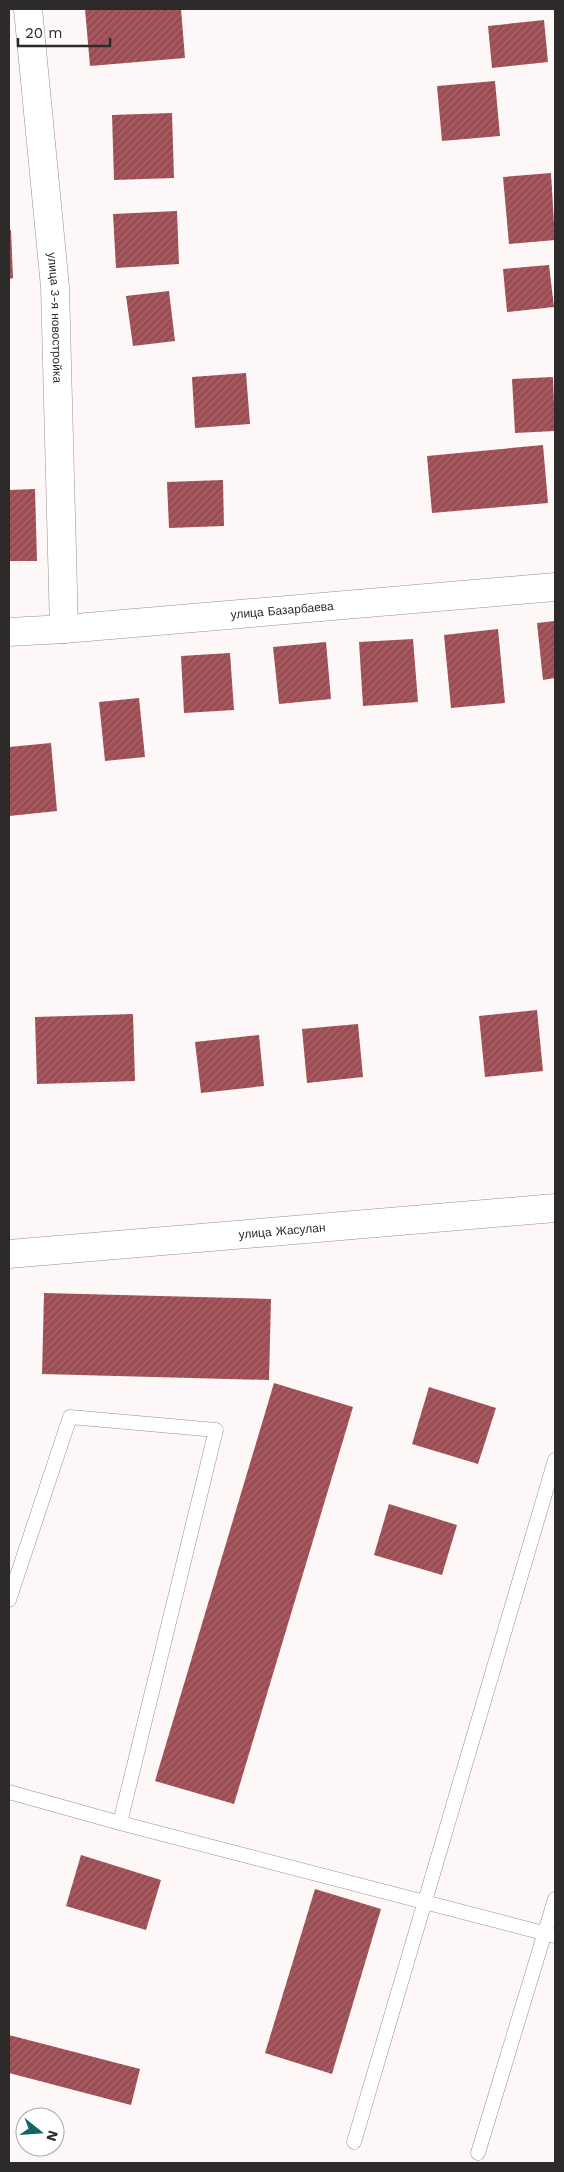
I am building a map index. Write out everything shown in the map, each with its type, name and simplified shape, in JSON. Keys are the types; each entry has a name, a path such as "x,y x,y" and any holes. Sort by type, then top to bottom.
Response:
{"street":[{"name":"улица 3-я новостройка","path":"28,9 55,287 64,629"},
{"name":"улица Базарбаева","path":"9,632 64,629 555,587"},
{"name":"улица Жасулан","path":"9,1254 555,1208"}],"lane":[{"path":"9,1600 70,1417 216,1430 120,1823"},
{"path":"354,2142 555,1460"},
{"path":"9,1792 120,1823 550,1935"},
{"path":"478,2153 550,1935 555,1899"}],"building":[{"path":"85,9 181,9 185,58 90,66"},
{"path":"544,20 548,62 492,68 488,26"},
{"path":"495,81 500,136 442,141 437,86"},
{"path":"172,113 174,178 114,180 112,115"},
{"path":"551,173 555,240 509,244 503,177"},
{"path":"177,211 179,264 116,268 113,214"},
{"path":"9,230 11,230 13,278 9,279"},
{"path":"549,265 554,307 507,312 503,269"},
{"path":"169,291 175,341 133,346 126,296"},
{"path":"246,373 250,424 195,428 192,377"},
{"path":"553,377 555,431 515,433 512,379"},
{"path":"543,445 548,503 432,513 427,456"},
{"path":"223,480 224,526 169,528 167,482"},
{"path":"35,489 37,561 9,561 9,490"},
{"path":"555,621 555,678 543,680 537,623"},
{"path":"498,629 505,703 451,708 444,635"},
{"path":"413,639 418,702 363,706 359,642"},
{"path":"326,642 331,699 279,704 273,647"},
{"path":"230,653 234,710 184,713 181,656"},
{"path":"139,698 145,757 105,761 99,702"},
{"path":"51,743 57,811 9,816 9,747"},
{"path":"537,1010 543,1071 485,1077 479,1016"},
{"path":"133,1014 135,1081 37,1084 35,1017"},
{"path":"358,1024 363,1077 307,1083 302,1029"},
{"path":"259,1035 264,1086 201,1093 195,1042"},
{"path":"44,1293 271,1299 269,1380 42,1374"},
{"path":"274,1383 353,1407 234,1804 155,1781"},
{"path":"429,1387 496,1408 478,1464 412,1444"},
{"path":"389,1504 457,1525 442,1575 374,1555"},
{"path":"81,1855 161,1880 146,1930 66,1906"},
{"path":"315,1889 381,1909 332,2074 265,2053"},
{"path":"9,2035 140,2069 131,2105 9,2073"}]}
